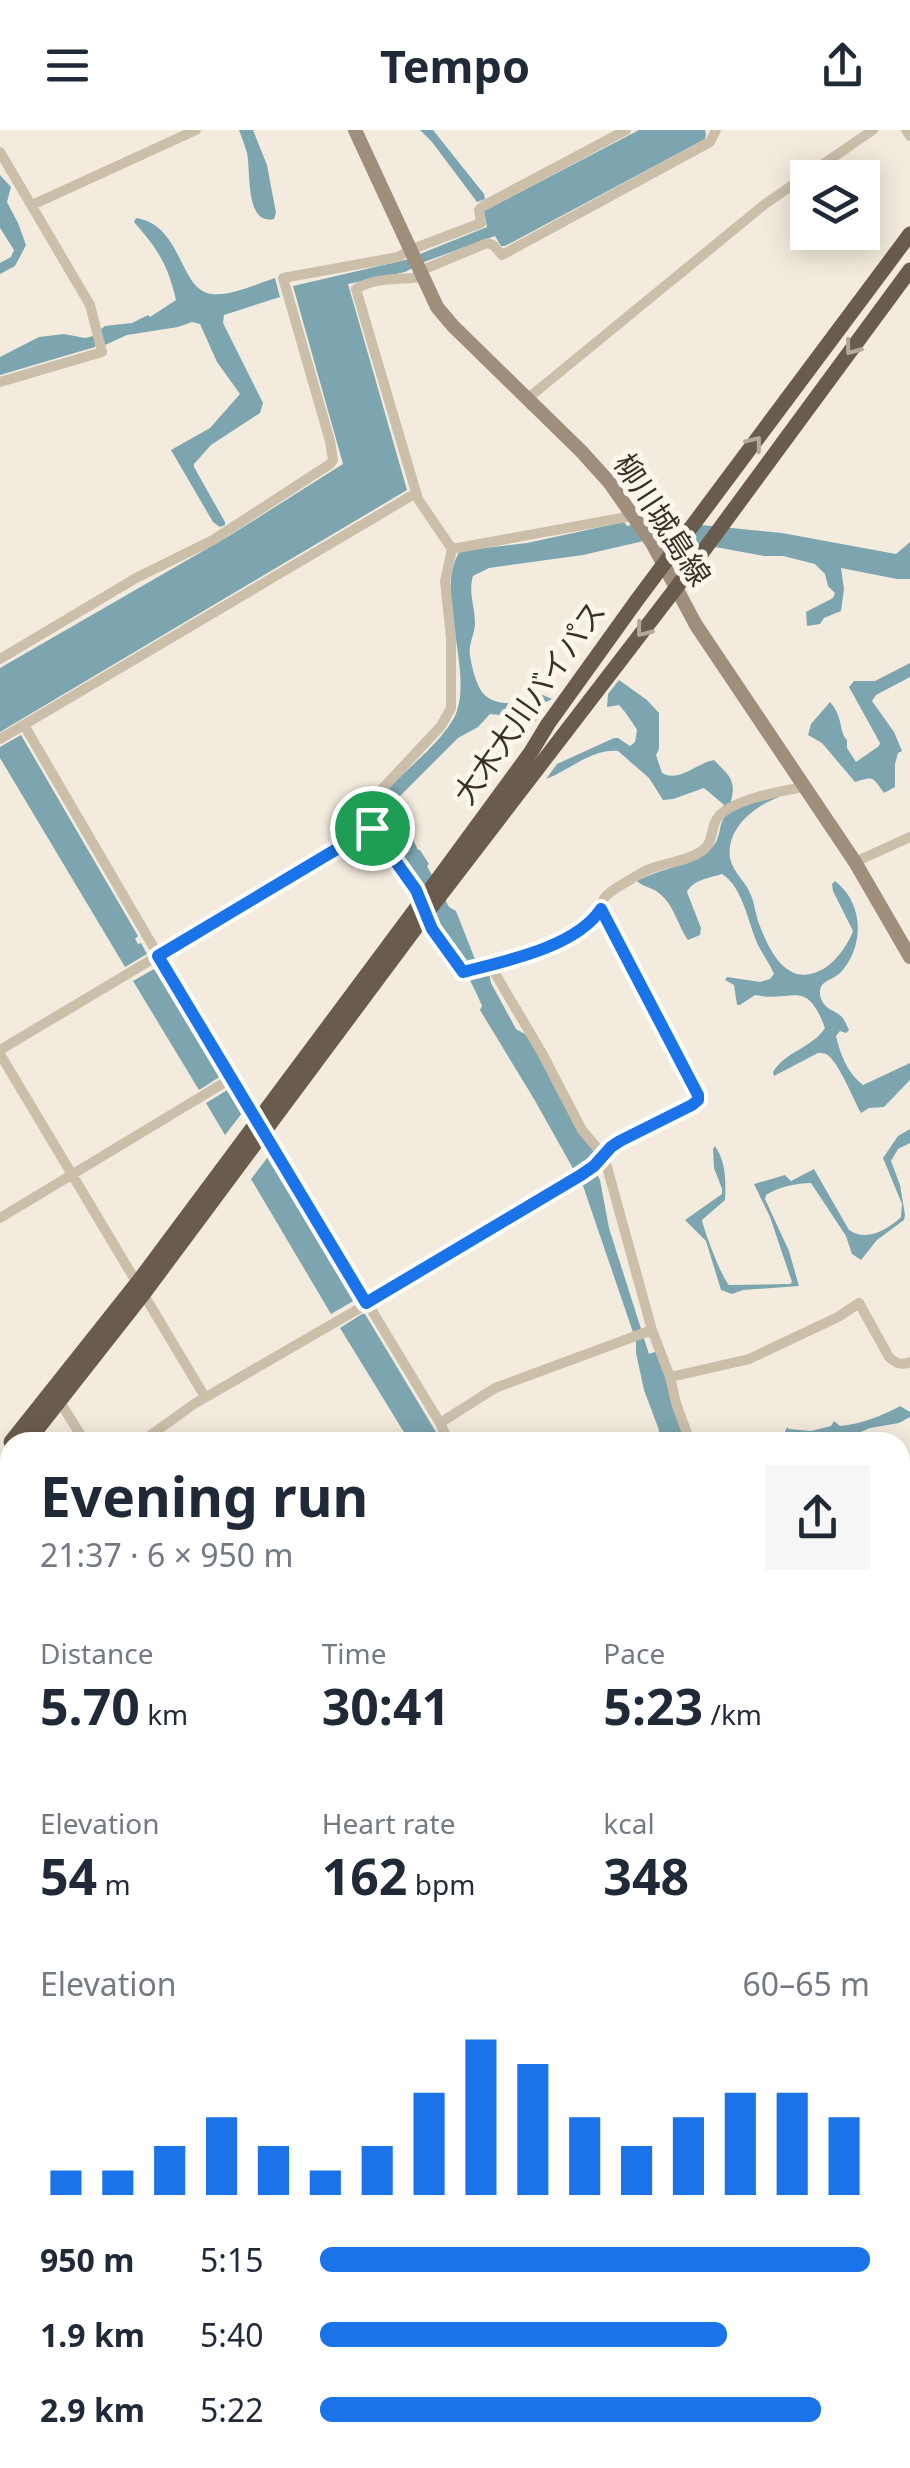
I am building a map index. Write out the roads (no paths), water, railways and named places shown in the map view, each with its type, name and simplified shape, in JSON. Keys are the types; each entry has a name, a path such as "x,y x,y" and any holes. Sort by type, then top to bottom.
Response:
{"highway":[{"name":"大木大川バイパス","path":"442,885 548,724 663,564 910,234"},
{"name":"大木大川バイパス","path":"35,1432 424,906 676,588 910,270"},
{"name":"大木大川バイパス","path":"20,1432 141,1287"}],"main road":[{"name":"柳川城島線","path":"355,130 445,318 609,482 652,542 696,624 855,862 910,957"}],"street":[{"path":"32,204 196,130"},
{"path":"626,130 483,206 479,210 481,223 416,263 386,280 356,289 416,492 452,549 446,581 451,708 440,726 370,802 372,828 416,890 432,929 463,972 554,945 594,920 605,897 650,868 704,850 723,813 767,793 804,787"},
{"path":"0,659 136,578 213,540 330,464 330,442 283,278 398,257 416,263 487,244 493,244 502,255 710,142 716,130"},
{"path":"527,399 765,204 874,130"},
{"path":"906,130 910,136"},
{"path":"0,152 90,304 102,352 0,382"},
{"path":"0,739 416,492"},
{"path":"452,549 634,518"},
{"path":"24,725 444,1432"},
{"path":"205,1397 0,1052 372,828"},
{"path":"855,862 910,836"},
{"path":"155,1432 205,1397 581,1175 620,1141 698,1100 601,909"},
{"path":"487,966 520,1014 582,1130 604,1156 643,1334 670,1377 686,1432"},
{"path":"0,1218 232,1078"},
{"path":"670,1377 749,1359 838,1317 859,1302 888,1357 895,1362 910,1362"},
{"path":"440,1423 495,1388 643,1334"},
{"path":"60,1402 79,1432"}],"water":[{"path":"239,130 253,130 267,165 274,219 265,219 254,206 247,153"},
{"path":"420,130 433,130 485,199 477,202"},
{"path":"639,130 705,130 706,134 705,139 505,246 495,236 405,272 348,284 407,490 0,732 0,668 229,536 343,464 293,286 405,260 487,227 484,211"},
{"path":"0,175 11,187 7,202 26,245 15,266 0,274 0,263 11,257 14,250 0,228"},
{"path":"136,218 163,232 201,290 228,293 275,278 280,297 224,315 223,323 263,403 260,413 211,445 194,464 225,522 220,527 213,522 171,450 210,428 240,394 217,362 200,324 192,322 127,335 0,375 0,357 39,337 93,336 105,326 150,317 176,300 166,267 134,222"},
{"path":"651,520 782,533 896,554 910,542 910,579 841,568 841,611 820,624 807,626 806,612 833,598 835,593 815,564 661,537 583,555 489,568 473,576 475,623 470,651 480,688 488,697 503,703 529,701 543,695 552,699 542,704 535,722 490,714 478,727 458,738 395,804 449,907 456,911 480,972 489,973 516,1029 530,1037 593,1146 591,1163 600,1180 609,1228 649,1354 657,1351 685,1432 659,1432 644,1390 636,1341 581,1180 584,1178 579,1170 575,1172 480,1010 482,1006 470,979 442,937 405,868 407,865 384,832 378,811 383,794 441,737 457,711 460,672 451,586 460,551 527,543 624,522 627,526"},
{"path":"910,663 910,677 872,701 902,751 895,764 895,787 884,793 872,779 855,782 822,743 808,735 811,724 830,702 856,762 879,746 849,687 854,681 875,681"},
{"path":"619,680 659,713 656,755 662,773 675,776 714,760 730,778 731,801 738,808 779,797 761,806 737,828 730,858 751,894 762,932 787,969 807,975 830,964 853,931 833,891 835,881 852,901 858,926 854,951 840,973 822,986 820,994 825,1005 847,1025 846,1033 840,1031 836,1036 842,1057 863,1085 910,1063 910,1080 884,1107 861,1113 836,1064 824,1053 774,1076 778,1065 825,1028 812,1002 798,995 755,995 737,1005 734,985 725,980 727,977 760,982 774,974 758,945 740,896 729,880 722,874 702,880 687,892 701,928 700,935 688,940 665,899 637,881 710,849 728,813 723,804 704,788 663,800 649,778 618,751 590,757 546,779 557,764 614,738 630,746 635,742 637,730 619,705 607,707 608,694"},
{"path":"21,735 147,954 125,967 0,758 0,747"},
{"path":"156,968 221,1076 199,1090 133,981"},
{"path":"229,1089 243,1112 225,1135 206,1103"},
{"path":"910,1129 910,1143 898,1149 891,1161 900,1185 904,1220 877,1240 861,1260 852,1254 846,1236 811,1183 794,1185 771,1192 765,1199 789,1251 799,1286 732,1294 721,1290 706,1241 685,1220 722,1194 714,1168 715,1146 723,1165 725,1200 702,1220 726,1281 729,1285 790,1284 770,1217 754,1184 785,1175 791,1181 814,1169 849,1230 862,1235 876,1233 901,1217 902,1204 883,1158 898,1136"},
{"path":"271,1153 355,1300 331,1314 251,1179"},
{"path":"365,1314 436,1432 404,1432 340,1328"},
{"path":"900,1406 910,1412 910,1417 899,1423 861,1432 785,1432 787,1427 811,1431 831,1426 834,1421 840,1426 871,1419"}]}
